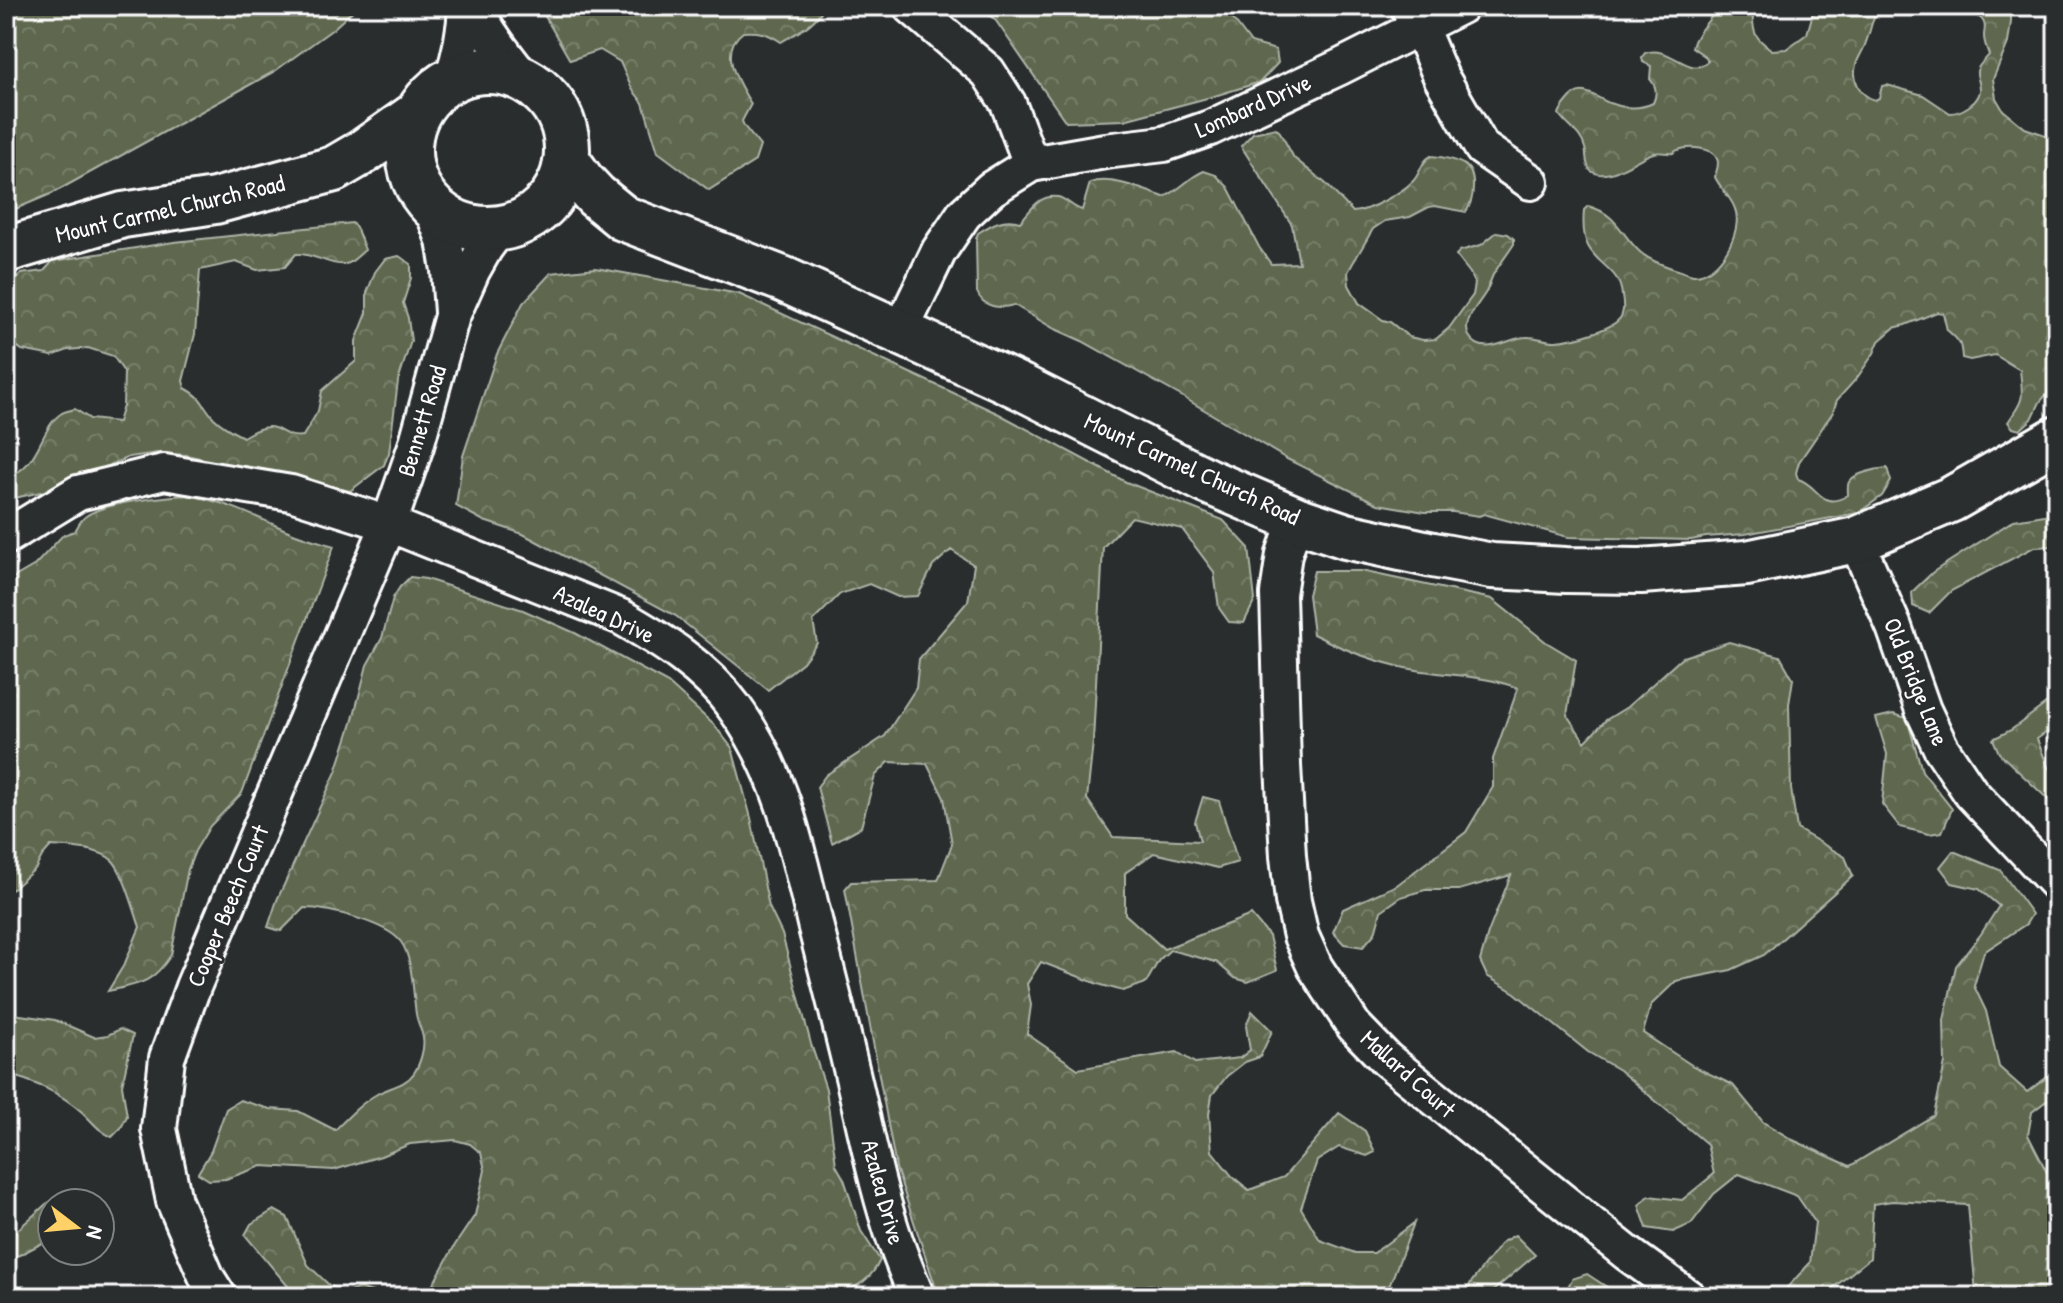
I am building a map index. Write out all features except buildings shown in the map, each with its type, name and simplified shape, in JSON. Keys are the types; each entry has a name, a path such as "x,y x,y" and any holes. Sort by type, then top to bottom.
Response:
{"main road":[{"path":"475,71 500,71 523,78 544,92 559,112 567,135 567,160 560,185 545,206 512,226 474,229 451,221 424,196 409,162 410,137 417,114 432,94 452,79 475,71"},
{"name":"Mount Carmel Church Road","path":"6,250 123,215 215,201 334,169 417,114"},
{"name":"Mount Carmel Church Road","path":"567,160 596,196 623,218 785,280 1021,387 1207,481 1296,519 1346,536 1433,555 1492,566 1566,570 1641,571 1747,563 1856,540 1952,499 2057,439"},
{"name":"Mount Carmel Church Road","path":"334,169 393,176 424,196"},
{"name":"Mount Carmel Church Road","path":"512,226 556,217 623,218"}],"street":[{"path":"452,79 465,28 466,6"},
{"path":"474,6 501,50 523,78"},
{"path":"900,332 939,251 964,214 991,189 1031,164 1008,103 988,72 911,6"},
{"name":"Lombard Drive","path":"1031,164 1164,144 1210,128 1282,94 1414,17 1461,6"},
{"path":"1414,17 1441,77 1482,148 1531,182"},
{"name":"Bennett Road","path":"424,196 444,240 452,316"},
{"name":"Bennett Road","path":"389,524 416,446 452,316 478,259 512,226"},
{"name":"Azalea Drive","path":"6,537 78,493 164,472 291,493 389,524 621,617 683,656 711,680 733,706 757,741 780,790 802,868 877,1181 896,1246 917,1297"},
{"name":"Mallard Court","path":"1296,519 1284,554 1278,594 1283,765 1293,901 1301,936 1315,967 1354,1026 1386,1059 1627,1253 1688,1297"},
{"name":"Cooper Beech Court","path":"219,1297 207,1278 174,1201 159,1129 167,1058 193,987 389,524"},
{"name":"Old Bridge Lane","path":"1856,540 1941,748 1971,793 2057,884"}],"green space":[{"path":"6,6 358,6 333,29 275,71 53,193 6,213"},
{"path":"539,6 606,6 616,10 639,6 824,6 811,23 781,42 754,32 743,32 735,40 731,58 733,68 751,104 742,121 760,146 755,161 709,190 658,152 643,103 632,89 620,62 600,50 570,60"},
{"path":"979,6 1223,6 1251,43 1276,50 1278,63 1260,82 1211,97 1124,120 1066,122 996,21"},
{"path":"1719,6 1752,6 1754,31 1772,50 1786,49 1807,34 1815,6 1879,6 1856,65 1858,87 1875,100 1879,98 1882,86 1887,85 1923,95 1954,113 1976,100 1980,88 1977,71 1989,55 1984,39 1985,25 1981,19 1949,6 2011,6 2008,43 1993,79 1996,98 2003,110 2025,128 2057,139 2057,382 2040,402 2032,419 2020,430 2013,428 2008,422 2022,398 2020,370 1995,355 1970,360 1962,358 1960,345 1947,330 1943,313 1937,312 1894,328 1879,341 1857,378 1837,400 1833,412 1799,462 1796,473 1798,479 1832,501 1848,495 1848,483 1856,476 1887,468 1891,481 1882,496 1858,513 1745,534 1691,540 1568,537 1484,514 1425,512 1378,504 1287,459 1181,396 1014,305 998,307 988,304 977,292 976,239 978,233 988,227 1003,221 1020,222 1045,198 1058,197 1082,210 1090,183 1117,182 1164,197 1204,171 1216,175 1228,187 1271,264 1299,263 1292,225 1241,146 1253,133 1276,128 1294,158 1325,183 1353,212 1376,205 1407,186 1431,156 1456,161 1468,168 1473,186 1466,212 1435,206 1410,217 1385,221 1373,229 1348,272 1349,285 1359,303 1409,337 1436,339 1449,328 1473,295 1475,284 1456,255 1481,245 1497,232 1508,234 1514,239 1514,244 1469,319 1467,331 1475,343 1489,346 1526,337 1556,341 1604,329 1619,319 1623,312 1623,300 1617,280 1586,242 1584,210 1588,206 1612,219 1645,256 1693,275 1702,274 1720,261 1732,240 1737,218 1731,200 1715,177 1718,161 1711,152 1694,148 1673,153 1656,152 1616,172 1599,174 1589,169 1583,142 1559,114 1570,98 1579,92 1626,107 1653,103 1656,91 1650,79 1651,66 1643,62 1642,57 1645,53 1663,53 1687,64 1701,66 1708,61 1692,47"},
{"path":"352,223 365,250 349,263 337,264 296,254 285,267 257,270 236,262 200,270 195,334 183,381 185,388 199,398 214,418 243,437 265,427 303,436 318,411 322,391 356,361 356,341 367,313 367,293 375,272 385,259 399,256 411,264 411,278 403,303 411,341 398,381 389,453 384,465 350,491 186,455 158,453 129,457 45,491 15,498 6,506 6,477 17,472 33,457 49,427 62,413 75,409 90,419 118,422 123,406 124,372 113,356 88,348 52,356 22,350 6,338 6,293 21,274 44,271 53,261 174,242"},
{"path":"596,268 739,294 999,414 1126,482 1223,520 1249,548 1255,600 1244,623 1229,622 1219,608 1214,572 1182,529 1132,517 1103,547 1087,799 1113,837 1200,841 1195,822 1203,797 1219,801 1238,862 1218,868 1154,853 1125,873 1125,914 1164,949 1251,915 1269,936 1277,970 1248,982 1235,978 1216,962 1170,950 1159,960 1146,983 1123,991 1041,962 1027,984 1031,1005 1027,1034 1078,1069 1177,1052 1195,1063 1240,1058 1250,1050 1246,1026 1252,1011 1272,1031 1260,1057 1245,1062 1227,1076 1212,1095 1209,1114 1212,1151 1232,1176 1249,1190 1284,1177 1339,1113 1365,1131 1375,1152 1367,1156 1339,1147 1317,1161 1301,1208 1320,1240 1355,1253 1374,1253 1414,1223 1385,1297 939,1297 896,1168 845,889 851,882 938,880 952,844 944,798 927,764 889,762 875,776 861,827 832,843 817,787 826,775 885,736 916,688 919,659 968,601 974,565 951,550 933,566 918,596 898,597 869,584 840,594 813,621 817,643 803,662 768,690 676,616 523,534 484,521 456,506 463,456 497,354 523,303 551,273"},
{"path":"186,495 225,505 334,546 242,793 210,826 195,851 188,869 171,955 158,972 144,981 108,991 125,963 140,927 125,883 113,861 92,851 51,846 36,868 6,895 6,582 35,565 63,535 75,531 86,516 95,511 134,501"},
{"path":"2057,513 2057,546 2034,547 1951,591 1929,613 1913,606 1912,592 1933,572 2014,520"},
{"path":"1314,571 1361,571 1492,599 1546,642 1576,660 1567,715 1585,742 1606,720 1627,707 1683,657 1729,642 1780,656 1793,679 1789,704 1791,789 1797,829 1845,857 1853,876 1764,955 1731,970 1676,981 1651,1005 1643,1033 1693,1066 1733,1085 1763,1122 1793,1140 1850,1166 1934,1115 1945,1063 1944,1020 1956,966 1999,906 1979,889 1952,883 1940,867 1953,851 2000,870 2032,914 2026,924 1984,952 1974,986 1986,1011 1999,1067 2027,1092 2057,1070 2057,1095 2032,1112 2028,1135 2057,1192 2057,1297 1973,1297 1976,1293 1968,1205 1892,1201 1873,1204 1870,1258 1822,1297 1770,1297 1781,1294 1810,1263 1815,1222 1797,1196 1739,1174 1714,1194 1691,1224 1673,1232 1647,1228 1639,1205 1649,1196 1682,1200 1714,1174 1707,1144 1619,1070 1588,1052 1515,993 1487,976 1480,961 1511,875 1459,890 1425,890 1401,897 1381,911 1375,933 1363,947 1344,944 1333,932 1343,909 1397,885 1466,832 1493,787 1493,759 1518,688 1489,680 1389,664 1313,634 1308,595"},
{"path":"410,577 426,579 523,610 575,633 668,683 714,725 732,748 751,818 769,907 782,934 826,1089 836,1165 844,1179 861,1231 880,1260 874,1271 859,1285 809,1297 426,1297 475,1215 485,1170 481,1153 470,1144 455,1140 410,1144 334,1170 262,1166 226,1179 209,1180 198,1173 211,1151 226,1109 240,1100 270,1109 298,1111 335,1130 371,1098 402,1084 420,1061 423,1042 410,967 405,949 394,935 356,918 304,908 281,931 268,927 277,900 336,772 367,665 382,638 393,598"},
{"path":"2047,703 2057,704 2057,725 2037,739 2048,767 2057,779 2057,823 2052,803 1999,753 1993,739 2011,730"},
{"path":"1893,714 1907,718 1922,771 1952,809 1942,832 1929,834 1900,827 1882,804 1887,754 1876,718"},
{"path":"6,1013 55,1020 94,1037 120,1029 133,1035 122,1085 127,1116 112,1137 64,1098 6,1073"},
{"path":"274,1210 287,1217 308,1265 330,1286 346,1292 360,1288 388,1297 297,1297 245,1235 251,1224"},
{"path":"36,1213 36,1246 6,1260 6,1233 14,1233"},
{"path":"1515,1235 1535,1255 1486,1297 1466,1297 1470,1284 1502,1242"},
{"path":"1587,1274 1622,1297 1563,1297 1572,1279"}]}
